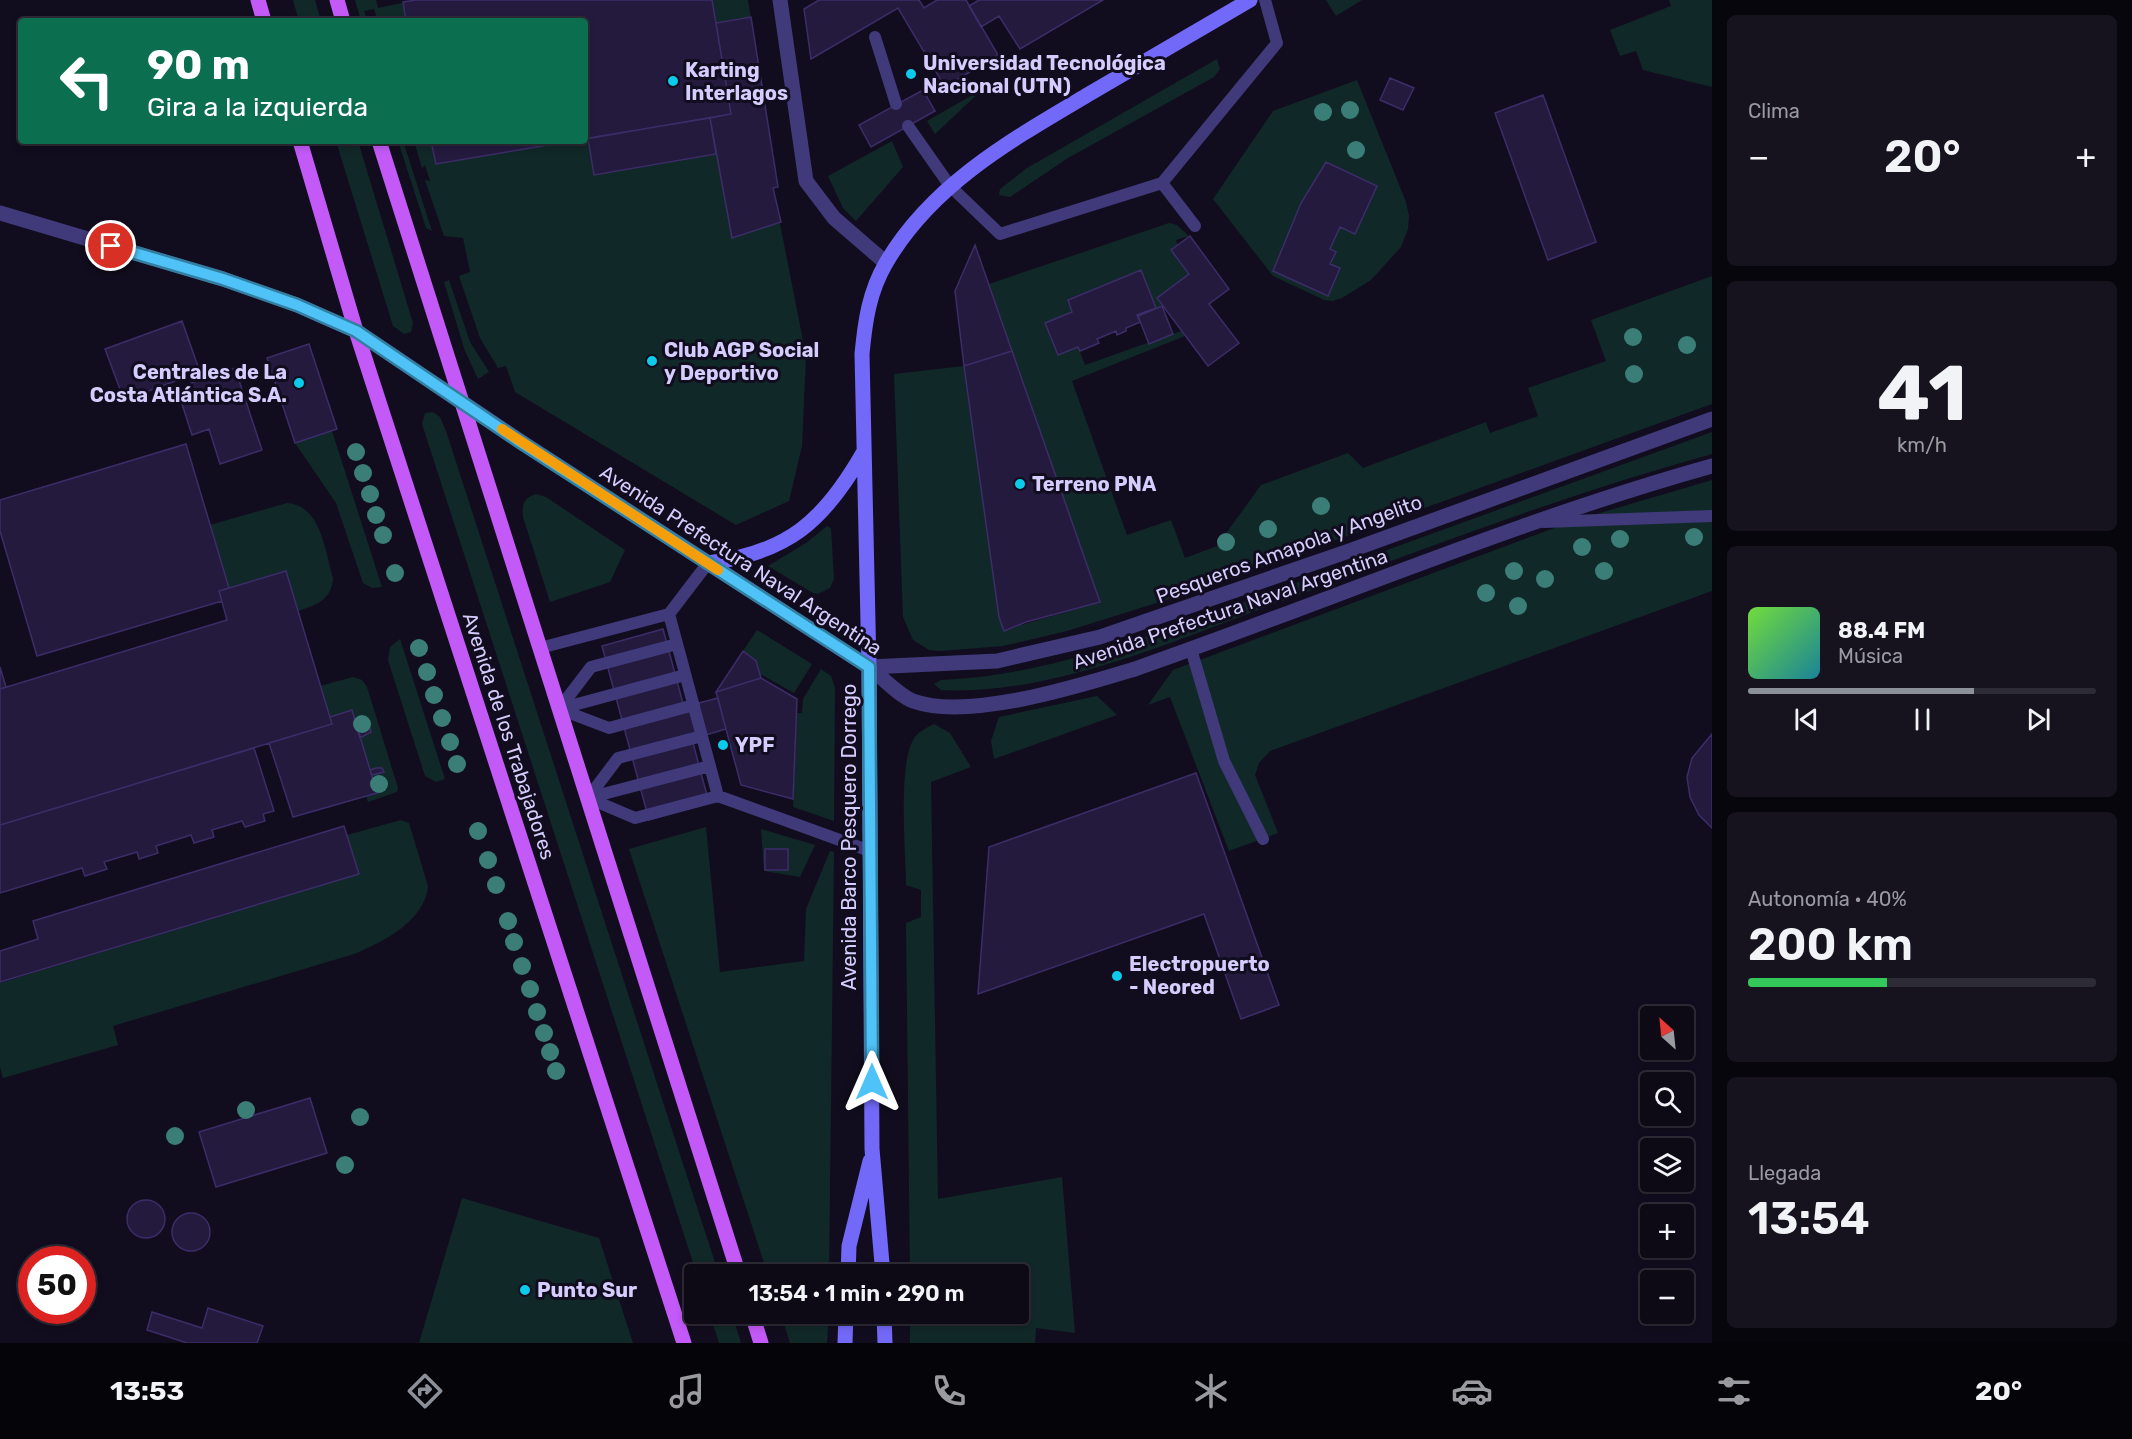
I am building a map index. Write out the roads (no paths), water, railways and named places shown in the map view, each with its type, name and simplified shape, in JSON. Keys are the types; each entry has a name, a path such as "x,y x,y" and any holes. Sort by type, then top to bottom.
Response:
{"main road":[{"path":"258,0 263,18"},
{"path":"337,0 342,18"},
{"name":"Avenida Barco Pesquero Dorrego","path":"872,1149 869,667 862,354 865,318 875,285 907,231 950,186 973,167 1034,127 1250,0"},
{"name":"Avenida de los Trabajadores","path":"301,144 356,331 684,1343"},
{"path":"380,144 736,1264"},
{"path":"708,563 753,556 794,536 841,491 863,453"},
{"path":"848,1264 849,1246 872,1149"},
{"path":"872,1149 882,1264"},
{"path":"755,1324 761,1343"},
{"path":"845,1343 846,1324"},
{"path":"884,1324 885,1343"}],"street":[{"path":"780,0 806,181 834,218 886,263"},
{"name":"Avenida Prefectura Naval Argentina","path":"0,213 223,279 297,305 356,331 869,667 911,700 937,706 996,704 1073,687 1191,649 1534,522 1619,493 1712,466"},
{"name":"Pesqueros Amapola y Angelito","path":"869,667 997,661 1100,637 1349,551 1712,419"}],"lane":[{"path":"908,126 950,186 1000,234 1162,183 1277,43 1265,0"},
{"path":"875,37 896,104"},
{"path":"1162,183 1195,226"},
{"path":"1534,522 1712,516"},
{"path":"540,648 669,614 708,563"},
{"path":"669,614 718,796"},
{"path":"559,709 591,667 677,644"},
{"path":"1191,649 1224,761 1263,839"},
{"path":"559,709 685,675"},
{"path":"559,709 609,728 694,705"},
{"path":"588,798 618,758 702,736"},
{"path":"588,798 710,766"},
{"path":"588,798 635,818 718,796 870,851"}],"place":[{"name":"Universidad Tecnológica Nacional (UTN)","path":"911,74"},
{"name":"Karting Interlagos","path":"673,81"},
{"name":"Club AGP Social y Deportivo","path":"652,361"},
{"name":"Centrales de La Costa Atlántica S.A.","path":"299,383"},
{"name":"Terreno PNA","path":"1020,484"},
{"name":"YPF","path":"723,745"},
{"name":"Electropuerto - Neored","path":"1117,976"},
{"name":"Punto Sur","path":"525,1290"}]}
